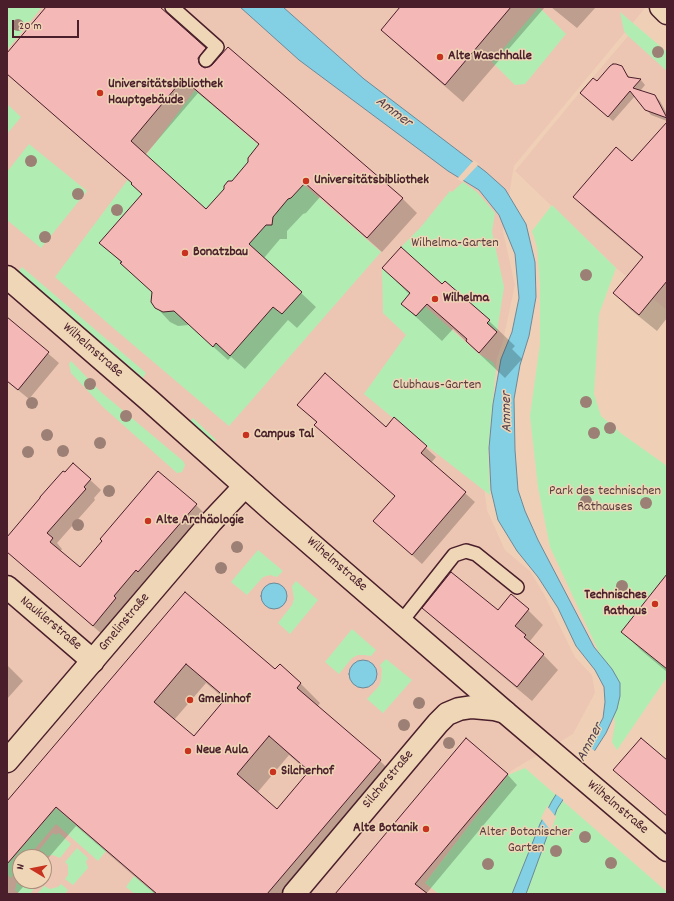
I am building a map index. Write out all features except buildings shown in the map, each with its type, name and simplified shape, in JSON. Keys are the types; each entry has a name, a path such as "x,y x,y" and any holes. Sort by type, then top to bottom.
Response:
{"main road":[{"path":"661,7 667,13"},
{"name":"Wilhelmstraße","path":"7,277 274,512 667,850"},
{"name":"Gmelinstraße","path":"7,761 210,522 245,486"},
{"name":"Nauklerstraße","path":"7,588 93,661"},
{"name":"Silcherstraße","path":"294,894 432,729 447,714 455,710 472,706 505,712"}],"lane":[{"path":"172,7 217,47 206,60"},
{"path":"401,622 454,555 466,551 476,554 517,587"}],"shaded area":[{"name":"Campus Tal","path":"7,7 646,7 514,166 503,231 515,285 503,341 497,358 492,403 480,453 487,510 505,550 530,571 544,594 575,657 592,675 595,693 573,734 511,771 425,883 439,894 7,894"},
{"path":"628,36 667,52 667,310 616,268 515,171"}],"green space":[{"path":"7,7 42,7 7,50"},
{"path":"539,7 566,34 525,84 515,85 492,62"},
{"path":"620,12 667,52 667,71 624,31"},
{"path":"195,90 381,252 229,426 55,277"},
{"path":"7,104 21,117 7,134"},
{"path":"29,144 87,191 41,248 7,220 7,172"},
{"name":"Wilhelma-Garten","path":"463,182 477,192 495,213 492,232 504,287 497,332 401,247 420,228 450,191 452,192"},
{"name":"Park des technischen Rathauses","path":"552,205 616,268 599,314 594,394 601,416 622,434 667,466 667,574 621,632 667,669 667,677 617,750 612,742 615,724 610,676 550,547 538,487 530,416 540,344 540,285 537,247 532,231"},
{"path":"22,267 146,373 143,378 18,272"},
{"name":"Clubhaus-Garten","path":"382,268 479,354 493,362 496,368 488,451 490,495 364,394 406,335 383,313"},
{"path":"71,361 102,393 183,461 185,465 182,472 177,473 103,407 71,373 69,364"},
{"path":"193,418 216,440 213,443 188,423"},
{"path":"258,550 283,571 277,577 270,575 263,577 247,595 231,582"},
{"path":"296,581 318,600 290,634 278,623 292,605 294,599 292,586"},
{"path":"352,629 376,650 371,656 358,655 352,658 339,674 325,662"},
{"path":"386,659 412,680 383,713 367,699 379,686 382,669 380,665"},
{"name":"Alter Botanischer Garten","path":"525,768 667,892 667,894 439,894 425,883 508,775"},
{"path":"56,808 106,851 98,861 56,824 35,849 21,849"},
{"path":"53,833 56,835 59,833 71,844 60,858 52,855 52,849 40,849"},
{"path":"77,848 88,858 86,862 88,868 73,885 65,879 68,875 68,865 65,862"},
{"path":"12,859 11,878 7,874 7,865"},
{"path":"134,876 156,894 135,894 126,887"},
{"path":"61,884 68,890 65,894 37,894 41,889 52,889"},
{"path":"34,889 30,894 20,894 15,890"}],"water":[{"name":"Ammer","path":"240,7 283,7 364,79 486,172 505,189 526,224 535,262 536,297 529,336 520,365 514,399 515,450 518,490 525,511 538,540 594,647 612,669 620,683 620,696 617,709 606,733 557,809 526,894 512,894 540,824 552,801 603,718 605,702 604,687 595,670 576,646 558,608 538,577 517,551 498,520 491,490 489,448 493,404 501,359 512,332 519,298 515,254 499,215 479,190 448,171 299,60"},
{"path":"274,583 283,587 287,596 283,605 274,609 265,605 261,596 265,587"},
{"path":"363,660 373,664 377,674 373,684 363,688 353,684 349,674 353,664"}],"pier":[{"path":"474,160 479,164 462,182 457,179"},
{"path":"585,743 596,752 565,801 554,793"},
{"path":"547,806 556,817 551,831 541,818"}],"place":[{"name":"Alte Waschhalle","path":"440,57"},
{"name":"Universitätsbibliothek Hauptgebäude","path":"100,93"},
{"name":"Universitätsbibliothek","path":"306,181"},
{"name":"Bonatzbau","path":"185,253"},
{"name":"Wilhelma","path":"435,299"},
{"name":"Campus Tal","path":"246,435"},
{"name":"Alte Archäologie","path":"148,521"},
{"name":"Technisches Rathaus","path":"655,604"},
{"name":"Gmelinhof","path":"190,700"},
{"name":"Neue Aula","path":"188,751"},
{"name":"Silcherhof","path":"273,772"},
{"name":"Alte Botanik","path":"426,829"}]}
